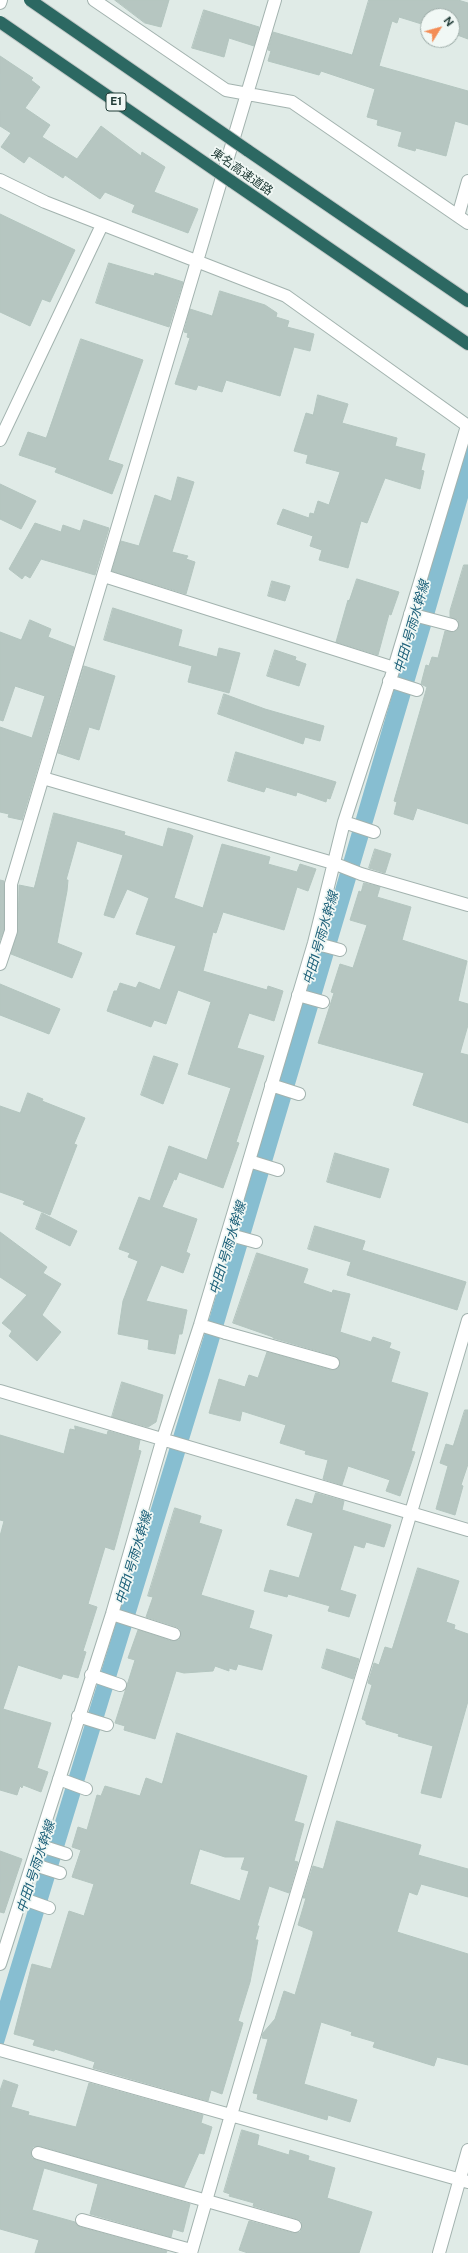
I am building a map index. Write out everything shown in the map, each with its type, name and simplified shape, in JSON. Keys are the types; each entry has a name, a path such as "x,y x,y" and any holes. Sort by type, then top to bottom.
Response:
{"highway":[{"name":"東名高速道路","path":"30,0 468,301"},
{"name":"東名高速道路","path":"0,22 464,341"}],"street":[{"path":"94,0 226,90 292,102 463,220 468,182"},
{"path":"0,964 11,932 11,884 275,0"},
{"path":"0,180 45,202 286,296 468,426 414,615 394,668 394,683 344,822 338,865 318,944 205,1326 162,1438 112,1614 91,1675 0,1964"},
{"path":"0,440 102,225"},
{"path":"104,576 394,668"},
{"path":"414,615 452,625"},
{"path":"394,683 417,690"},
{"path":"43,778 468,905"},
{"path":"344,822 374,832"},
{"path":"318,944 340,950"},
{"path":"302,996 323,1002"},
{"path":"276,1087 300,1094"},
{"path":"253,1163 278,1170"},
{"path":"231,1235 256,1242"},
{"path":"82,2220 191,2252 331,1772 412,1513 468,1320"},
{"path":"205,1326 333,1363"},
{"path":"0,1391 468,1530"},
{"path":"112,1614 174,1634"},
{"path":"91,1675 120,1685"},
{"path":"78,1716 107,1725"},
{"path":"59,1779 86,1788"},
{"path":"38,1845 66,1854"},
{"path":"32,1864 60,1873"},
{"path":"21,1898 49,1908"},
{"path":"2,2051 464,2181"},
{"path":"439,2253 464,2181 468,2150"},
{"path":"38,2153 295,2226"}],"water":[{"name":"中田1号雨水幹線","path":"468,436 468,498 208,1378 0,2056 0,2001 210,1316"}],"building":[{"path":"115,0 169,0 161,27 145,23"},
{"path":"369,0 458,0 468,3 468,39 460,36 460,8 420,8 420,24 399,17 397,23 392,21 379,66 468,91 468,125 455,121 446,156 416,148 415,151 398,146 402,132 377,125 378,120 367,117 375,89 321,71 319,75 268,61 271,51 268,50 273,32 352,55"},
{"path":"204,10 259,27 254,46 229,38 224,57 192,48"},
{"path":"0,56 33,78 31,80 40,87 25,108 50,125 42,137 77,159 101,126 141,156 142,152 165,167 154,192 198,209 188,233 132,212 135,205 105,192 100,199 65,175 63,178 29,156 24,163 1,147 11,133 0,126"},
{"path":"0,214 75,250 50,302 42,299 30,326 0,312"},
{"path":"109,263 154,276 155,273 183,282 169,327 96,303"},
{"path":"220,291 265,305 277,313 276,317 289,321 287,327 314,334 310,351 294,347 280,396 226,380 222,392 198,385 196,390 175,384 190,338 187,337 188,333 184,332 190,309 212,316"},
{"path":"81,339 143,360 108,460 123,465 112,494 55,472 57,468 19,455 28,432 46,438"},
{"path":"318,395 348,404 342,423 397,438 395,446 425,454 421,470 424,471 420,489 385,478 367,523 361,521 348,568 319,560 322,550 310,546 313,536 277,524 283,509 309,518 310,513 314,514 318,501 329,505 340,472 306,463 308,455 294,451 306,413 313,415"},
{"path":"178,477 194,482 172,552 188,556 186,559 195,562 186,594 112,571 121,541 139,546 155,495 171,501"},
{"path":"0,484 36,501 21,529 0,519"},
{"path":"84,520 109,528 95,575 41,559 30,578 25,575 22,579 9,569 35,523 61,532 63,525 80,531"},
{"path":"464,565 468,565 468,824 417,808 413,820 394,814 397,802 394,801 427,687 421,684 426,665 429,666 432,657 438,658 445,631 454,632 459,627 458,620 450,617 450,611"},
{"path":"357,579 399,592 391,615 389,614 378,655 336,642 348,600 349,601"},
{"path":"272,581 290,586 285,601 268,596"},
{"path":"113,608 182,630 178,646 217,657 219,648 240,653 229,693 188,682 192,666 104,640"},
{"path":"30,620 51,629 48,637 74,647 22,820 8,817 9,814 0,812 0,727 32,738 45,696 15,686 3,721 0,720 0,632 21,640"},
{"path":"275,650 296,657 295,660 306,664 299,686 267,676"},
{"path":"84,666 115,676 99,730 89,727 79,760 58,753"},
{"path":"224,694 265,709 324,726 320,741 305,737 303,744 218,714"},
{"path":"236,752 336,782 330,799 327,798 326,802 297,792 296,796 266,787 264,792 228,781"},
{"path":"54,813 125,832 124,835 163,847 168,828 190,834 193,836 174,898 203,908 222,844 270,857 268,864 297,872 300,864 316,869 308,891 297,887 284,930 223,912 216,933 213,932 203,971 267,990 268,986 283,991 274,1021 249,1013 237,1048 264,1056 236,1142 239,1143 223,1188 179,1172 176,1180 174,1179 162,1207 197,1219 186,1252 190,1254 183,1273 161,1265 146,1301 187,1310 182,1334 179,1334 175,1354 148,1349 149,1340 118,1334 123,1301 138,1261 128,1257 130,1253 119,1249 139,1197 150,1201 169,1146 207,1160 231,1088 188,1074 211,1002 178,990 166,1024 154,1020 151,1027 107,1011 114,991 117,991 120,983 136,988 139,982 160,990 176,946 136,934 149,898 127,889 114,918 104,915 123,855 77,841 66,880 68,880 67,891 57,943 82,953 72,978 11,954 18,931 19,885 34,888"},
{"path":"375,849 391,854 385,873 369,868"},
{"path":"0,880 4,881 4,930 0,940"},
{"path":"364,883 380,887 377,897 411,907 402,940 467,961 458,1001 468,1004 468,1025 460,1053 468,1055 468,1123 413,1105 424,1073 318,1043 334,993 331,992 340,964 353,968 367,925 350,920 359,891 361,892"},
{"path":"0,984 60,1009 49,1034 0,1015"},
{"path":"154,1056 178,1064 163,1104 141,1095"},
{"path":"28,1093 43,1099 42,1101 85,1118 74,1144 77,1145 50,1215 23,1204 25,1201 0,1192 0,1106 20,1113"},
{"path":"335,1153 389,1169 380,1198 327,1182"},
{"path":"42,1213 77,1231 70,1246 36,1229"},
{"path":"315,1226 365,1241 362,1250 466,1282 457,1310 347,1275 351,1262 308,1249"},
{"path":"0,1232 47,1267 43,1273 61,1284 42,1315 61,1332 37,1361 9,1336 12,1331 2,1323 27,1295 0,1277"},
{"path":"257,1253 308,1269 303,1283 332,1293 333,1290 350,1294 340,1332 371,1342 373,1337 391,1343 389,1348 400,1352 391,1382 428,1393 411,1451 415,1452 400,1496 386,1491 390,1480 348,1466 342,1485 323,1479 328,1460 305,1454 306,1451 280,1443 286,1425 242,1411 240,1421 209,1413 219,1379 245,1387 249,1375 258,1378 267,1352 331,1370 335,1370 340,1365 340,1361 335,1356 273,1338 233,1323"},
{"path":"122,1382 163,1395 156,1422 148,1427 112,1417"},
{"path":"465,1410 468,1410 468,1464 461,1485 463,1486 455,1515 436,1509 448,1466 440,1463 446,1444 453,1446"},
{"path":"75,1426 107,1435 108,1431 140,1440 138,1450 141,1451 114,1550 105,1547 88,1604 97,1607 83,1651 86,1652 78,1678 63,1674 61,1679 18,1665 3,1709 51,1723 37,1768 48,1772 41,1792 23,1785 22,1788 20,1786 17,1795 0,1790 0,1536 4,1521 0,1520 0,1435 64,1454 70,1429 75,1430"},
{"path":"316,1493 344,1501 342,1510 391,1525 384,1547 366,1542 364,1548 354,1545 340,1590 356,1595 349,1617 328,1611 330,1606 288,1594 287,1597 264,1591 270,1570 299,1578 313,1533 287,1525 296,1499 312,1504"},
{"path":"175,1508 201,1516 199,1523 222,1530 201,1595 254,1611 249,1628 272,1635 262,1670 238,1664 236,1670 229,1668 229,1671 215,1666 213,1671 184,1673 176,1671 155,1739 124,1730 125,1726 115,1723 135,1660 128,1658 138,1630 172,1641 179,1640 181,1636 180,1629 177,1627 146,1617 153,1597 148,1596"},
{"path":"418,1568 459,1581 446,1622 455,1625 454,1629 468,1634 468,1701 441,1798 421,1793 433,1746 398,1736 399,1734 366,1724 366,1721 362,1719 372,1685 368,1683 374,1663 379,1665 385,1647 392,1649"},
{"path":"327,1649 359,1659 353,1679 322,1668"},
{"path":"177,1733 307,1776 294,1821 304,1824 294,1861 298,1862 289,1893 269,1886 257,1926 259,1926 255,1940 258,1940 250,1982 238,2021 243,2023 222,2094 211,2090 208,2101 93,2068 95,2062 55,2049 54,2051 33,2045 35,2040 14,2034 32,1964 51,1969 69,1911 84,1916 94,1884 72,1877 81,1850 72,1847 78,1827 87,1830 97,1795 101,1796 105,1786 140,1796 146,1778 162,1784","holes":["200,1849 225,1857 245,1857 241,1869 249,1871 240,1901 190,1884"]},
{"path":"337,1821 421,1845 418,1855 468,1869 468,1897 421,1884 417,1895 409,1892 397,1932 468,1954 468,2065 437,2057 434,2066 373,2047 375,2042 351,2035 352,2032 321,2022 304,2084 357,2100 350,2122 328,2115 327,2120 257,2099 258,2094 253,2093 268,2039 262,2038 263,2033 275,2019 284,1991 295,1995 313,1934 313,1931 298,1925 306,1898 303,1898 313,1866 323,1869"},
{"path":"0,1851 22,1859 4,1913 0,1912"},
{"path":"4,2080 18,2085 11,2107 29,2112 28,2115 76,2127 89,2083 203,2115 201,2123 212,2127 204,2154 199,2153 184,2187 40,2146 33,2147 31,2151 32,2158 36,2160 190,2204 183,2232 173,2229 171,2237 90,2214 98,2184 44,2168 32,2210 75,2222 80,2227 167,2251 166,2253 35,2253 39,2240 0,2229 0,2091"},
{"path":"242,2130 259,2135 257,2145 289,2155 290,2150 309,2156 308,2160 335,2168 327,2198 372,2212 359,2253 248,2253 239,2250 249,2221 293,2233 300,2232 302,2228 301,2221 297,2219 253,2206 254,2203 229,2196 230,2194 224,2192"}]}
